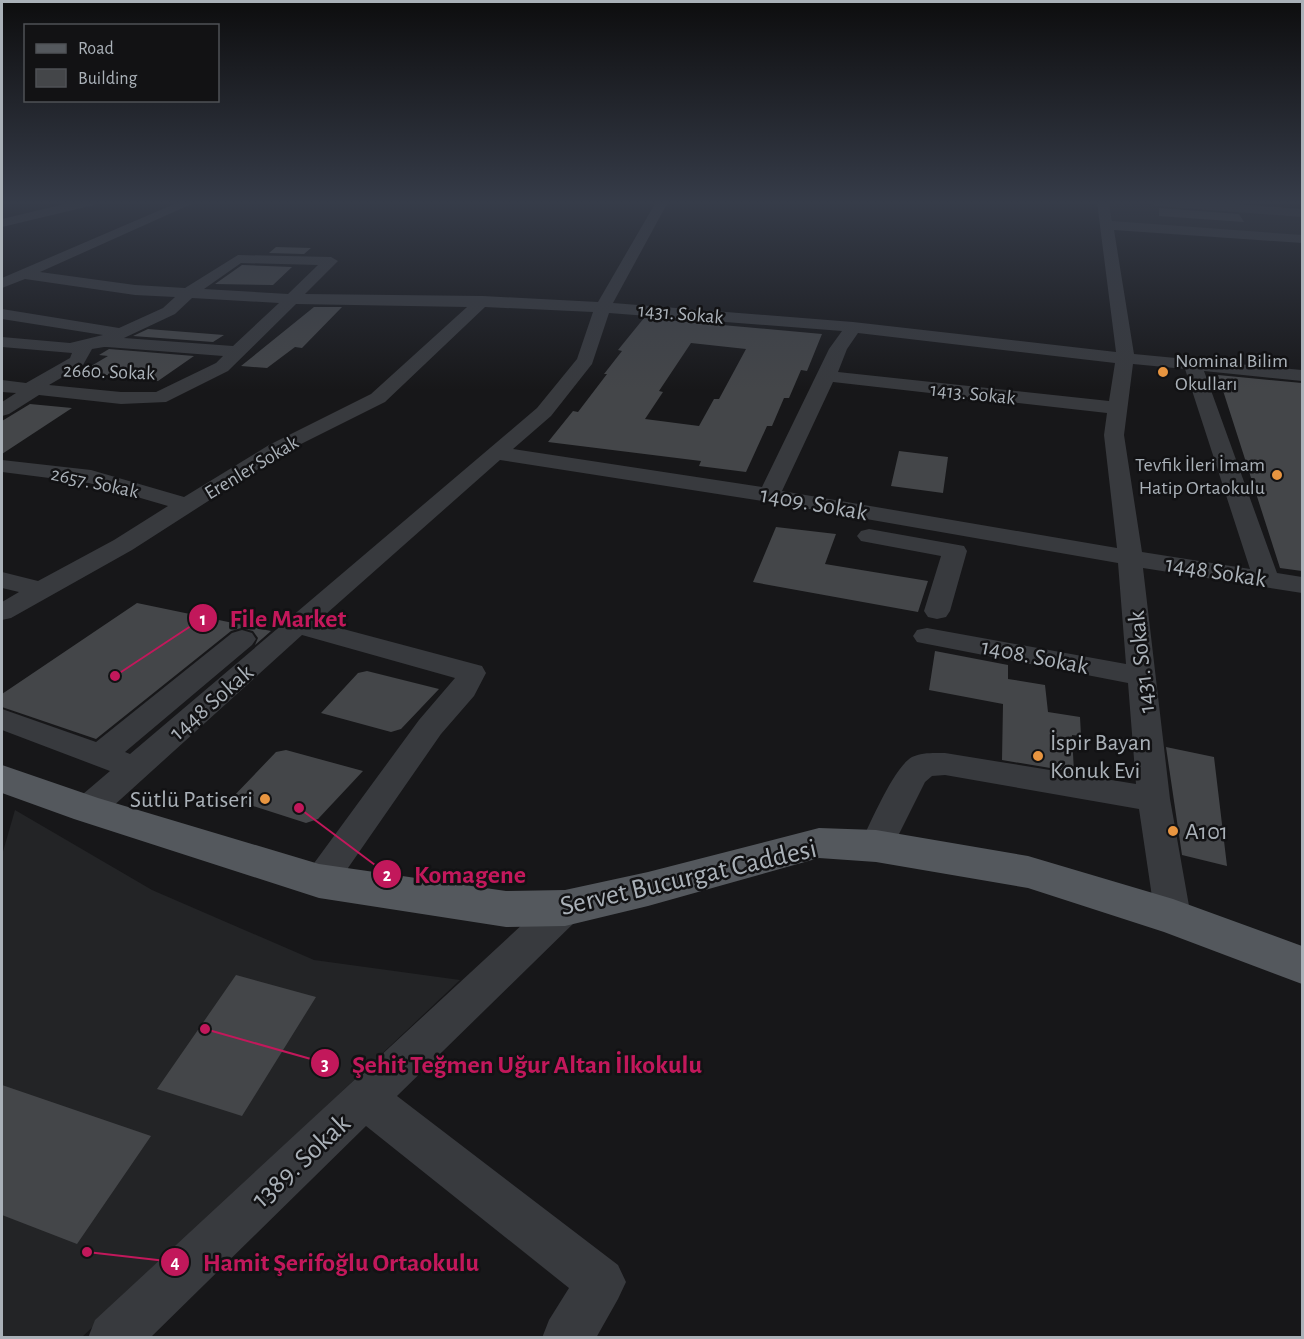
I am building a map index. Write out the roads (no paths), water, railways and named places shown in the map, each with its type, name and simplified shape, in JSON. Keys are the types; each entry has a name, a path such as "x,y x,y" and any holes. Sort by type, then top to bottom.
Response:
{"main road":[{"name":"Servet Bucurgat Caddesi","path":"2,779 88,809 320,881 506,909 565,908 648,889 819,843 876,846 1028,872 1173,917 1302,965"}],"street":[{"path":"2,283 45,264"},
{"name":"2660. Sokak","path":"187,294 230,264"},
{"name":"2660. Sokak","path":"2,386 121,398 159,398 222,367 328,264"},
{"name":"1448 Sokak","path":"88,809 299,626 426,512 544,412 586,360 603,308 627,264"},
{"name":"1431. Sokak","path":"1112,264 1125,356 1114,435 1130,558 1154,799 1173,917"},
{"name":"1431. Sokak","path":"23,274 135,290 187,294 293,299 483,302 603,308 853,327 1059,352 1125,356 1302,375"},
{"path":"2,342 70,348 93,344 123,333 168,311 187,294"},
{"name":"Erenler Sokak","path":"2,612 123,545 276,449 378,399 422,355 483,302"},
{"path":"2,314 123,333"},
{"path":"769,495 828,376 838,349 853,327"},
{"path":"2,410 77,361 93,344 237,352"},
{"path":"1192,363 1266,579"},
{"name":"1413. Sokak","path":"828,376 920,388 1118,408"},
{"name":"1409. Sokak","path":"497,453 769,495 869,535 1130,558"},
{"name":"2657. Sokak","path":"2,466 91,477 188,505"},
{"name":"1408. Sokak","path":"869,535 955,551 932,623 1142,676"},
{"name":"1448 Sokak","path":"1130,558 1302,585"},
{"path":"2,580 41,590"},
{"path":"299,626 472,673 464,689 430,727 320,881"},
{"path":"100,755 242,639"},
{"path":"2,718 135,768"},
{"path":"876,846 912,775 924,765 945,764 1154,799"},
{"name":"1389. Sokak","path":"113,1338 565,908"},
{"path":"366,1098 423,1146 535,1228 601,1282 567,1338"}],"place":[{"name":"Nominal Bilim Okulları","path":"1163,372"},
{"name":"Tevfik İleri İmam Hatip Ortaokulu","path":"1277,475"},
{"name":"File Market","path":"115,676"},
{"name":"İspir Bayan Konuk Evi","path":"1038,756"},
{"name":"Sütlü Patiseri","path":"265,799"},
{"name":"Komagene","path":"299,808"},
{"name":"A101","path":"1173,831"},
{"name":"Şehit Teğmen Uğur Altan İlkokulu","path":"205,1029"},
{"name":"Hamit Şerifoğlu Ortaokulu","path":"87,1252"}]}
